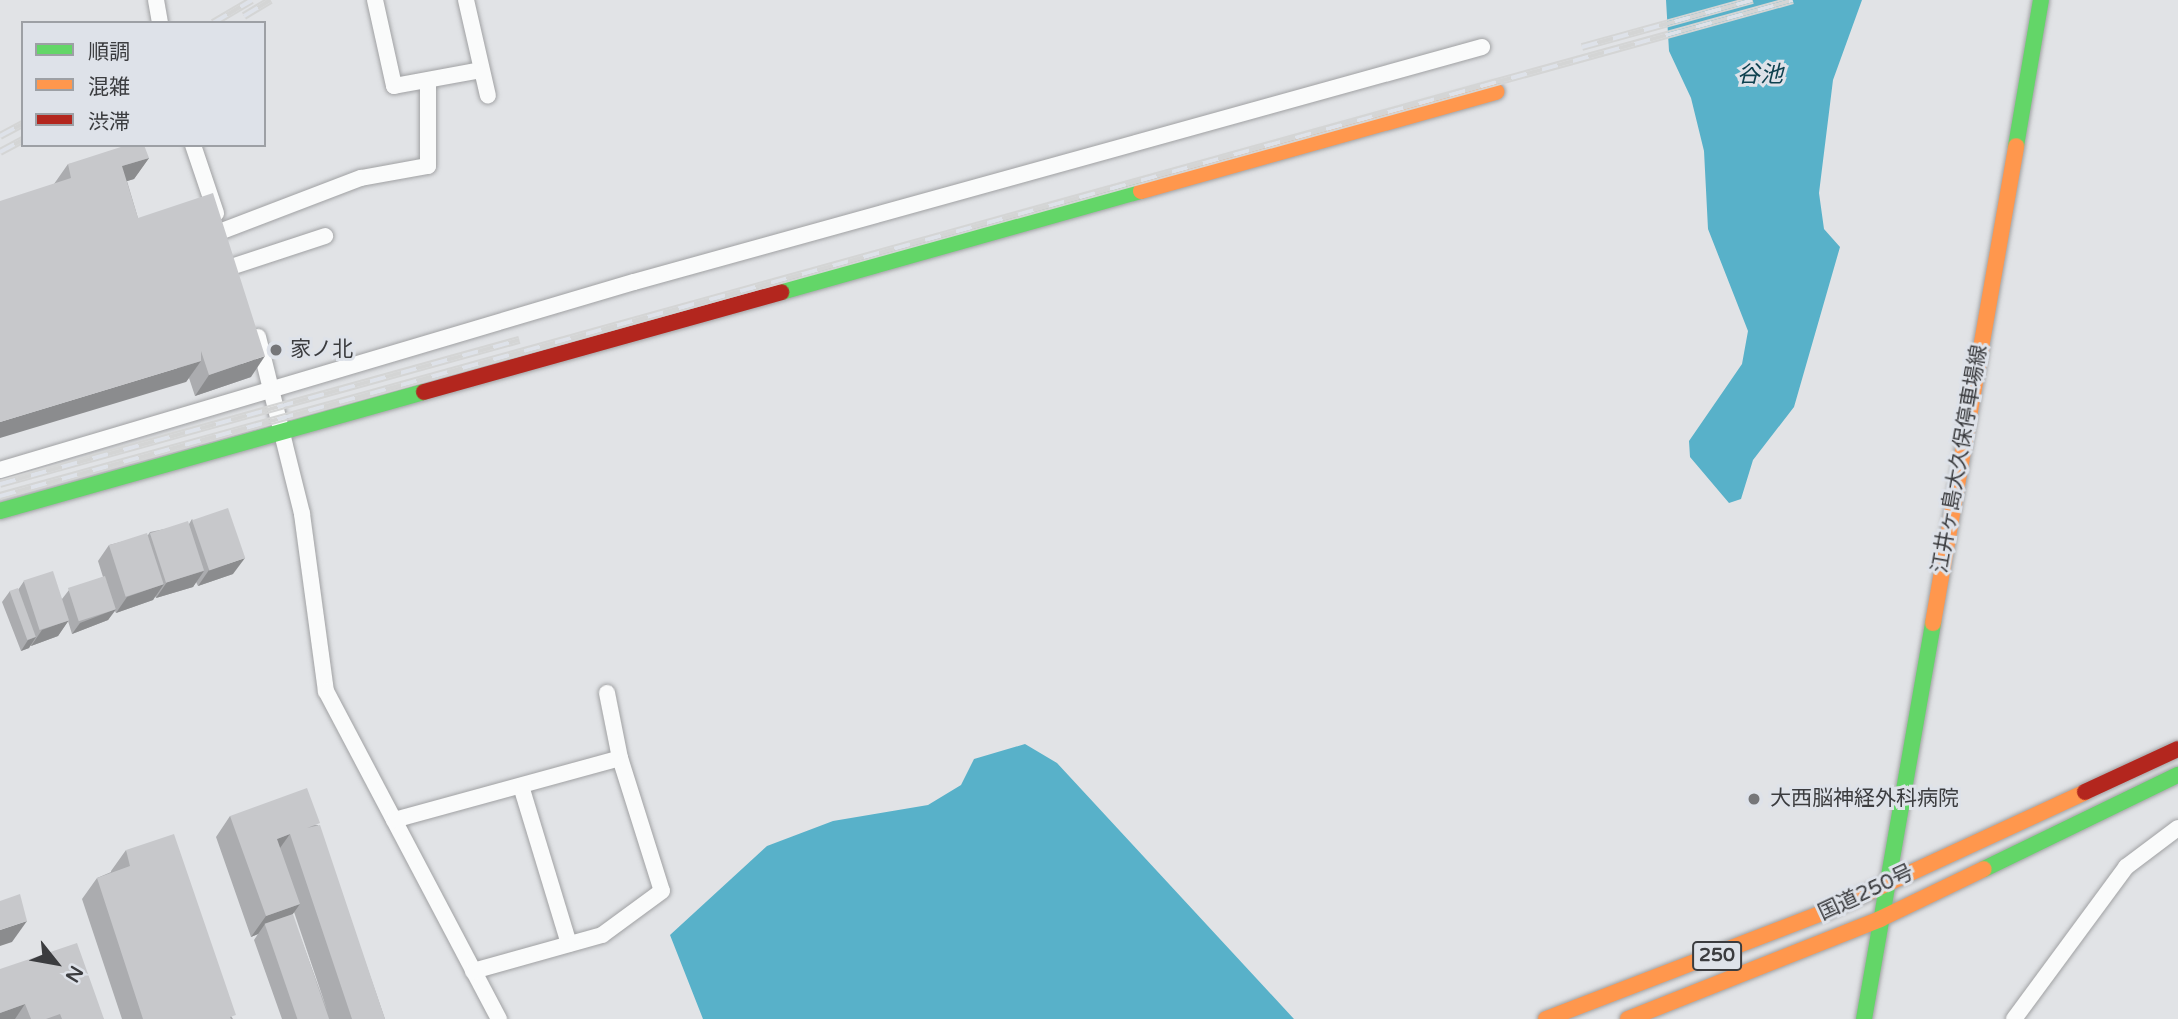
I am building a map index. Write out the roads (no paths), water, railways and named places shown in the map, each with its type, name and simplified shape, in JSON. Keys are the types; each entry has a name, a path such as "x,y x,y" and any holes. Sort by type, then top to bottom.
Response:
{"main road":[{"name":"江井ヶ島大久保停車場線","path":"1864,1019 1884,887 2041,0"},
{"path":"0,511 1496,92"},
{"name":"国道250号","path":"1546,1019 1884,887 2178,749"},
{"name":"国道250号","path":"1628,1019 1880,919 2178,775"}],"street":[{"path":"156,0 160,21"},
{"path":"375,0 394,86 428,83 481,70"},
{"path":"466,0 488,96"},
{"path":"0,470 274,385 1482,47"},
{"path":"222,231 361,178 428,166 428,83"},
{"path":"195,147 242,290"},
{"path":"234,266 325,236"},
{"path":"250,314 274,385 285,430 326,691 499,1019"},
{"path":"473,971 602,935 662,891 620,758 607,693"},
{"path":"394,820 620,758"},
{"path":"521,786 569,944"},
{"path":"2014,1019 2126,867 2178,828"}],"water":[{"name":"谷池","path":"1666,0 1862,0 1833,80 1819,193 1824,229 1840,247 1794,407 1753,460 1741,499 1729,503 1690,457 1689,441 1742,364 1748,331 1708,229 1704,151 1691,98 1669,51"},
{"path":"1025,744 1057,763 1294,1019 703,1019 670,935 767,846 833,821 928,805 961,785 974,759"}],"railway":[{"path":"216,21 252,0"},
{"path":"244,16 271,0"},
{"path":"1582,47 1753,0"},
{"path":"0,496 1793,0"},
{"path":"0,136 21,125"},
{"path":"0,152 21,141"},
{"path":"0,484 519,340"}],"place":[{"name":"家ノ北","path":"276,350"},
{"name":"大西脳神経外科病院","path":"1754,799"}]}
